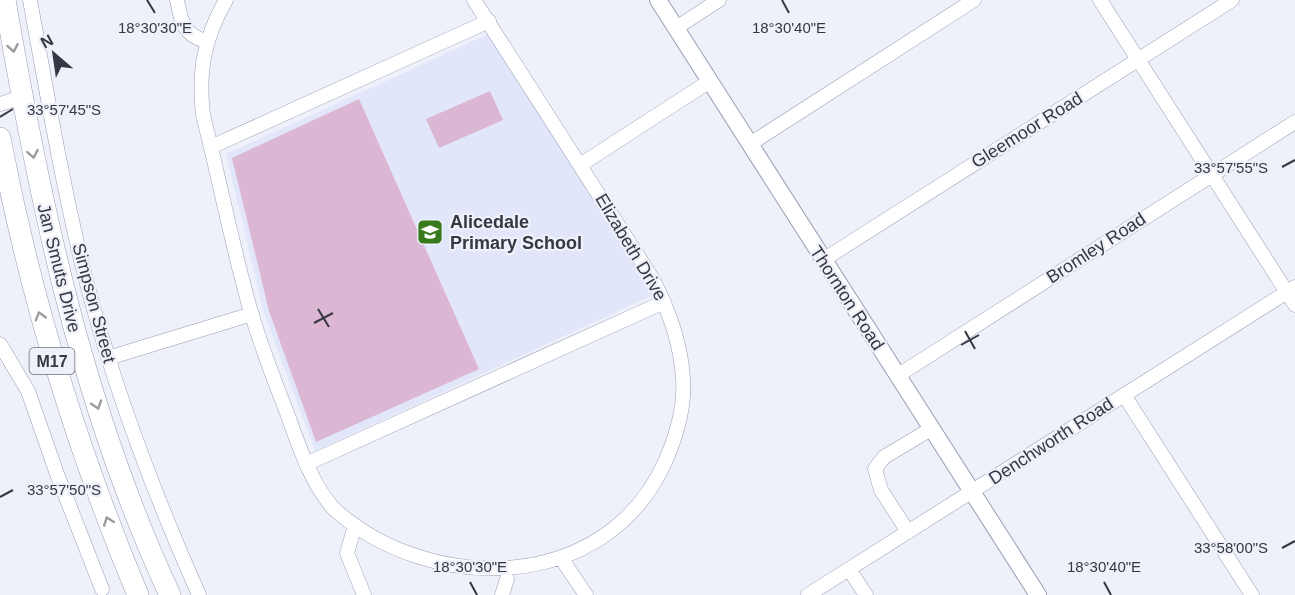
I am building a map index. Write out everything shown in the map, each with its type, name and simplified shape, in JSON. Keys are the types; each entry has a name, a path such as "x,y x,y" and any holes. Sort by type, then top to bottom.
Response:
{"main road":[{"name":"Jan Smuts Drive","path":"5,0 41,198 79,349 166,594"},
{"name":"Jan Smuts Drive","path":"0,138 16,220 50,353 93,484 138,595"}],"street":[{"name":"Simpson Street","path":"30,0 75,234 108,358 144,466 199,595"},
{"path":"177,0 185,30 195,39 206,41"},
{"name":"Elizabeth Drive","path":"226,0 206,41 200,87 211,147 252,314 306,464 332,507 354,529 385,552 424,569 461,578 507,579 541,573 566,564 603,541 645,498 670,450 681,408 683,380 679,344 664,302 580,165 474,0"},
{"name":"Thornton Road","path":"658,0 1038,595"},
{"path":"676,28 719,0"},
{"path":"750,144 974,0"},
{"path":"1100,0 1212,174 1291,289 1295,305"},
{"name":"Gleemoor Road","path":"823,260 1232,0"},
{"path":"211,147 489,21"},
{"path":"580,165 710,81"},
{"path":"0,104 22,97"},
{"name":"Bromley Road","path":"897,376 1295,122"},
{"name":"Denchworth Road","path":"808,595 1291,289"},
{"path":"306,464 664,302"},
{"path":"108,358 252,314"},
{"path":"0,344 28,391 63,492 102,589"},
{"path":"1124,395 1251,595"},
{"path":"908,532 881,490 875,469 884,457 931,429"},
{"path":"354,529 347,553 364,595"},
{"path":"566,564 586,595"},
{"path":"849,569 866,595"},
{"path":"502,595 507,579"}],"shaded area":[{"name":"Alicedale Primary School","path":"491,33 655,294 315,451 264,313 226,154"},
{"path":"490,91 503,120 439,148 426,119"},
{"path":"359,99 479,369 316,442 269,311 232,158"}],"place":[{"name":"Alicedale Primary School","path":"430,232"}]}
